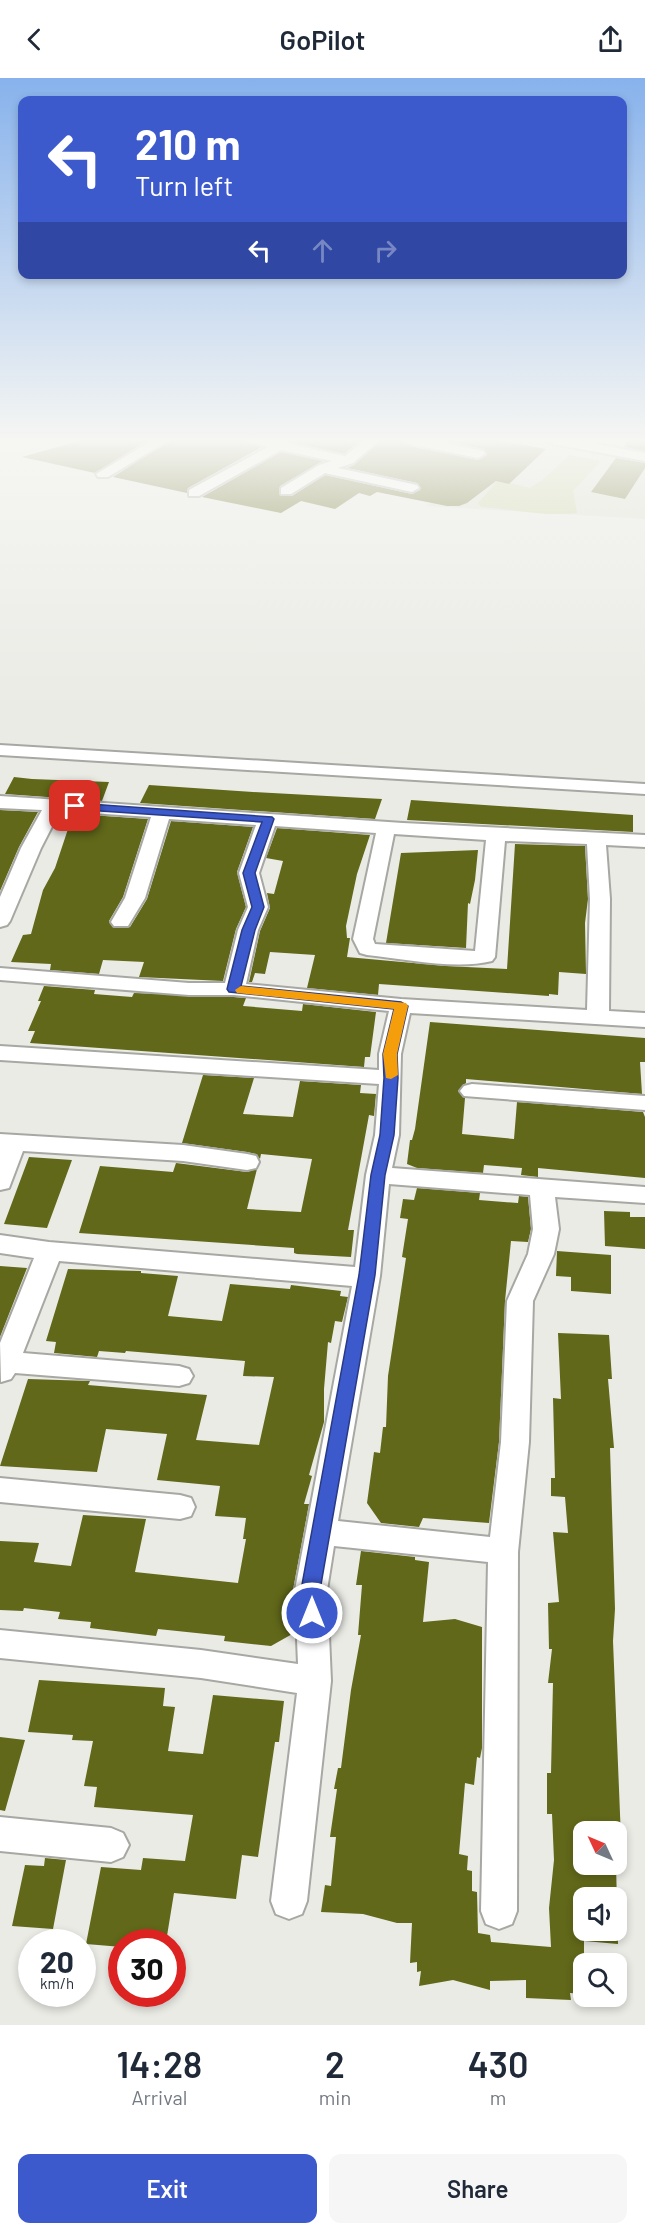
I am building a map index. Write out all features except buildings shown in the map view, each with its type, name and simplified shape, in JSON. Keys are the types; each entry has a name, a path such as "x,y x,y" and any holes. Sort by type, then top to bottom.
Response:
{"street":[{"path":"0,750 645,789"},
{"path":"0,802 386,829 645,841"},
{"path":"0,921 31,848 54,806"},
{"path":"121,922 135,898 162,812"},
{"path":"234,989 248,930 258,907 249,873 268,819"},
{"path":"386,829 363,939 367,949 461,958 485,957 496,834"},
{"path":"596,839 600,899 598,1016"},
{"path":"0,974 189,989 234,989 401,1006 645,1020"},
{"path":"289,1901 315,1682 311,1590 343,1396 367,1275 378,1175 387,1135 391,1078 390,1054 401,1006"},
{"path":"0,1053 391,1078"},
{"path":"472,1091 645,1103"},
{"path":"0,1182 7,1143 183,1153 247,1162"},
{"path":"378,1175 645,1195"},
{"path":"499,1911 503,1552 514,1442 520,1301 542,1254 546,1229 542,1187"},
{"path":"0,1244 49,1251 342,1277 367,1275"},
{"path":"49,1251 2,1365 179,1376"},
{"path":"0,1490 180,1507"},
{"path":"321,1532 446,1543 503,1552"},
{"path":"0,1644 201,1664 315,1682"},
{"path":"0,1834 111,1845"}],"slow traffic":[{"path":"241,990 401,1006 390,1054 391,1075"}],"route":[{"path":"75,806 268,819 249,873 258,907 248,930 234,989 401,1006 390,1054 391,1078 387,1135 378,1175 367,1275 343,1396 311,1590 312,1613"}]}
